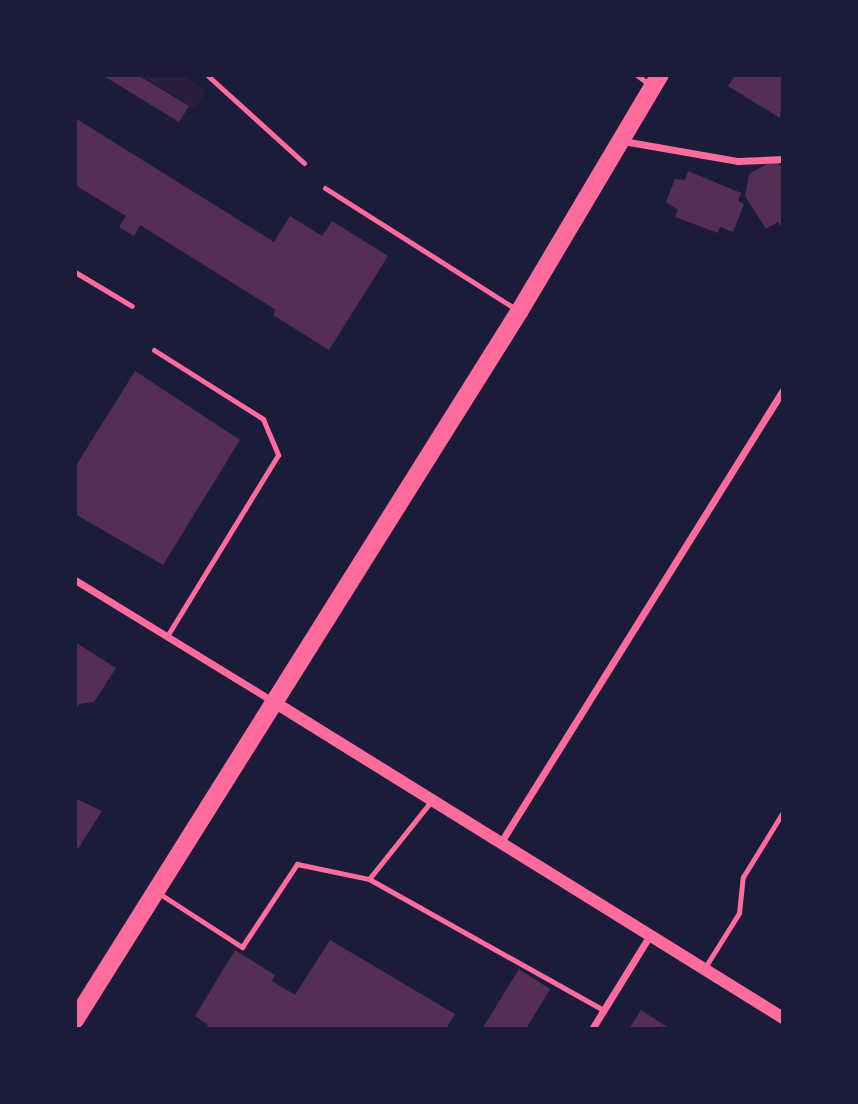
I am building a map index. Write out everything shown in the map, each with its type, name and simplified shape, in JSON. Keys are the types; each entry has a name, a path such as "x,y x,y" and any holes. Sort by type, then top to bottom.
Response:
{"main road":[{"path":"75,1021 519,312 657,81"}],"street":[{"path":"622,141 738,161 783,159"},
{"path":"501,842 783,390"},
{"path":"75,580 783,1018"},
{"path":"592,1029 650,935"}],"lane":[{"path":"207,75 304,163"},
{"path":"637,75 657,81"},
{"path":"325,188 519,312"},
{"path":"75,272 132,306"},
{"path":"153,350 263,419 278,456 167,636"},
{"path":"369,879 432,800"},
{"path":"704,969 738,914 743,877 783,812"},
{"path":"157,891 242,947 297,864 369,879 603,1010"},
{"path":"75,1021 87,1029"}],"shaded area":[{"path":"141,75 185,75 206,91 195,109"}],"building":[{"path":"102,75 138,75 189,106 179,122"},
{"path":"735,75 783,75 780,118 728,86"},
{"path":"75,118 274,242 290,216 322,236 332,221 388,256 329,350 273,315 276,310 140,225 134,236 119,227 126,216 75,185"},
{"path":"776,159 783,171 783,229 778,222 766,229 745,196 749,174"},
{"path":"688,171 741,193 738,201 744,204 733,232 720,227 718,233 675,217 678,210 666,202 675,179 685,180"},
{"path":"135,371 240,440 163,565 75,514 75,467"},
{"path":"75,642 116,668 94,702 79,704 75,710"},
{"path":"75,798 102,811 78,849 75,847"},
{"path":"330,940 455,1014 446,1029 206,1029 208,1025 195,1016 235,950 275,975 272,981 295,995"},
{"path":"519,969 550,989 526,1029 482,1029"},
{"path":"641,1010 670,1029 629,1029"}]}
